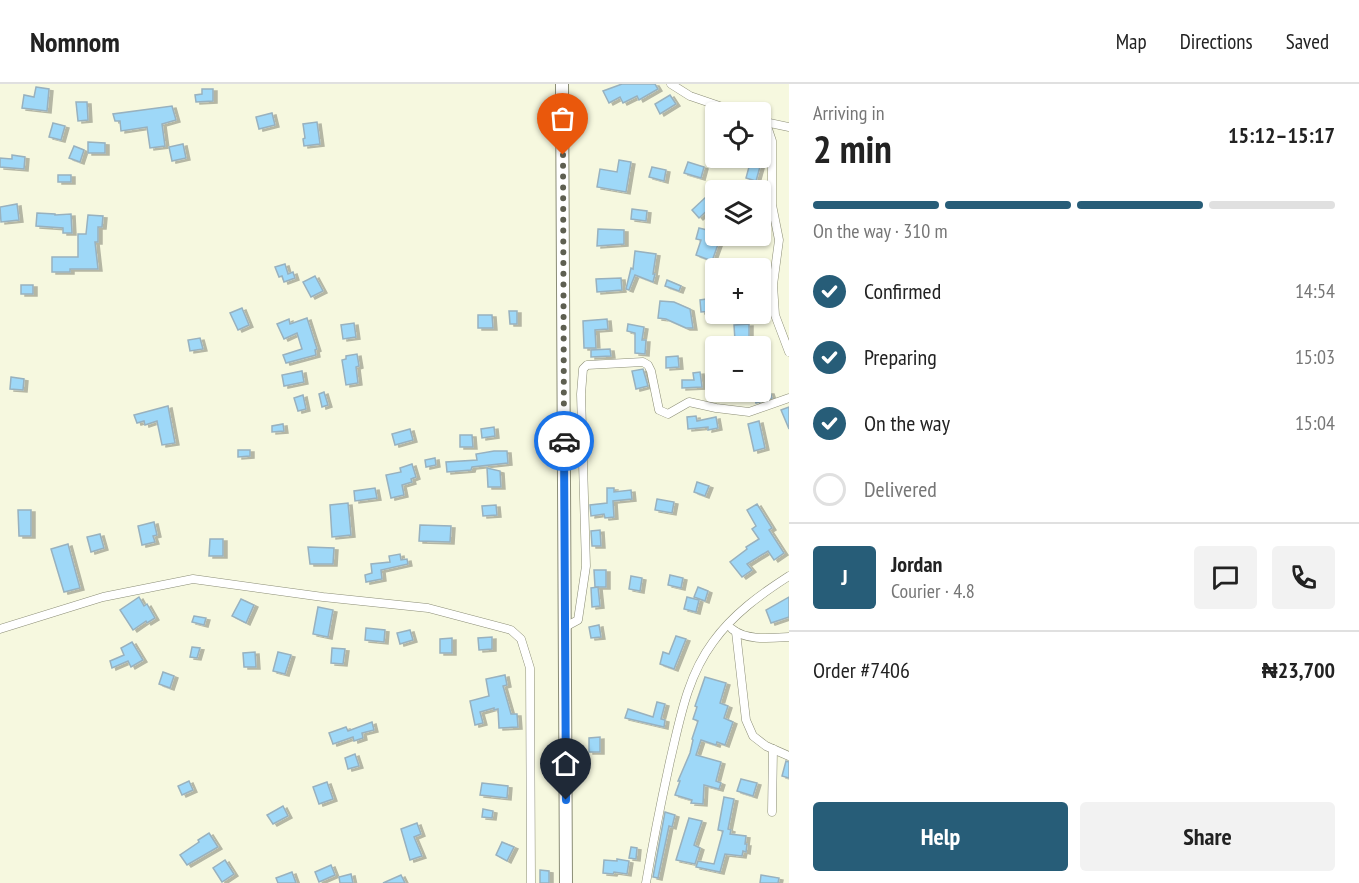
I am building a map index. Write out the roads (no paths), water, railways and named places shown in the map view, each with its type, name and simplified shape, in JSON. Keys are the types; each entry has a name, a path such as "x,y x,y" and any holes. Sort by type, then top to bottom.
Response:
{"main road":[{"path":"562,84 566,883"}],"street":[{"path":"671,84 690,96 707,102"},
{"path":"771,123 789,127"},
{"path":"771,139 772,205 778,240 773,285 775,315 789,352"},
{"path":"565,627 578,620 586,566 581,394 583,369 587,365 643,362 651,371 659,410 668,414 689,402 748,412 789,398"},
{"path":"646,883 682,708 698,666 728,624 756,598 789,576"},
{"path":"0,629 103,597 193,579 323,597 428,608 511,630 520,639 530,668 531,883"},
{"path":"728,624 736,632 760,637 789,638"},
{"path":"736,632 746,720 753,736 789,756"},
{"path":"772,812 773,749"}]}
